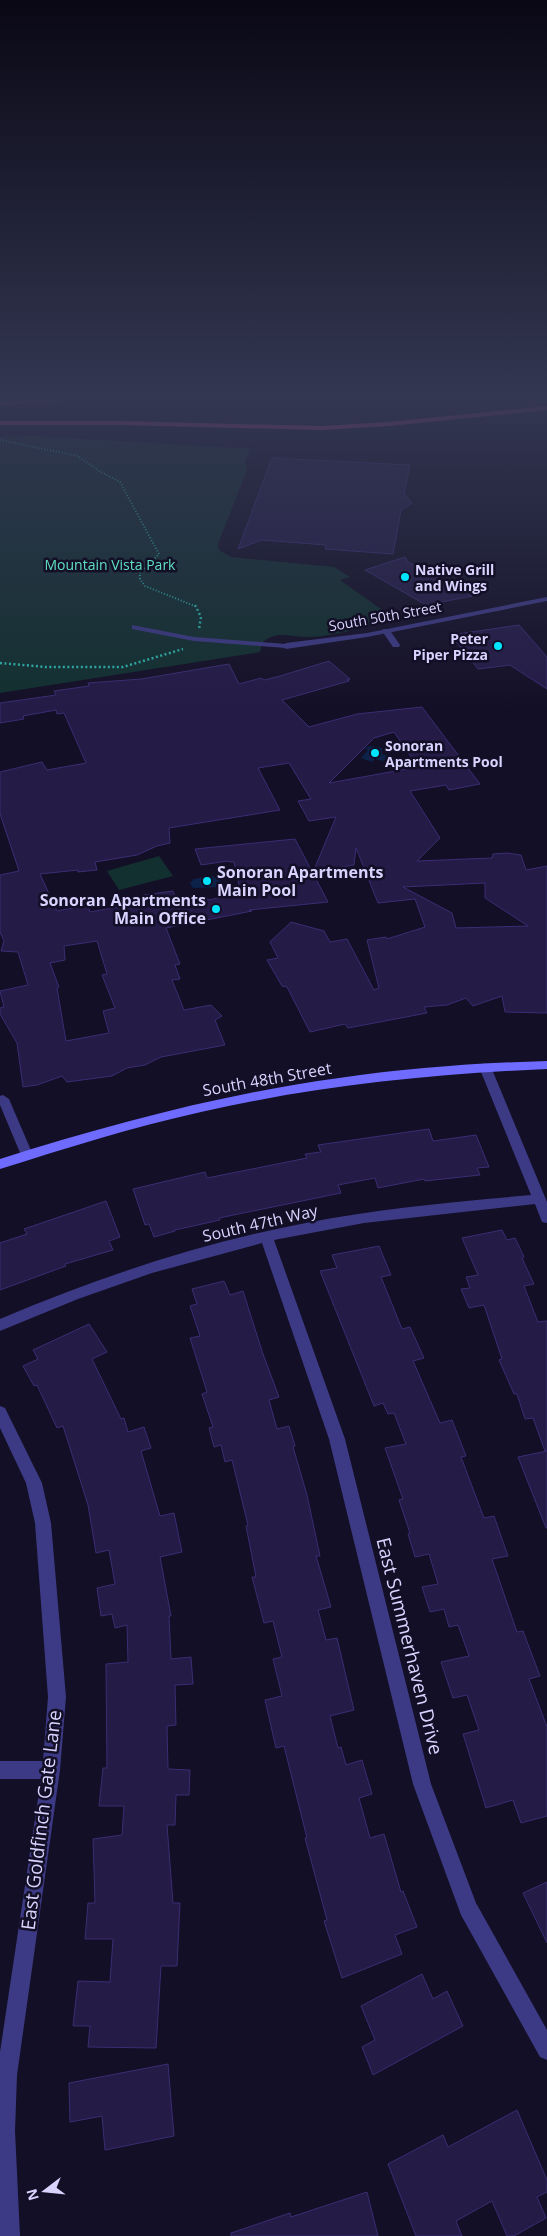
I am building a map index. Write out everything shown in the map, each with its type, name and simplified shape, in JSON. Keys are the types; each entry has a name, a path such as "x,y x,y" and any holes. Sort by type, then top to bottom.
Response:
{"main road":[{"name":"South 48th Street","path":"0,1164 156,1118 266,1094 370,1079 485,1067 547,1065"}],"street":[{"name":"South 50th Street","path":"286,646 386,631 547,599"},
{"path":"485,1067 547,1218"},
{"name":"South 47th Way","path":"0,1324 133,1275 200,1255 306,1228 539,1198"},
{"name":"East Summerhaven Drive","path":"267,1238 337,1439 422,1784 468,1908 547,2050"},
{"name":"East Goldfinch Gate Lane","path":"0,1413 30,1474 43,1523 57,1697 51,1770 6,2075 4,2131 9,2236"},
{"path":"0,1770 51,1770"}],"lane":[{"path":"135,627 194,639 286,646"},
{"path":"386,631 396,645"},
{"path":"3,1099 27,1155"}],"path":[{"path":"0,663 46,667 123,667 182,649 194,639 201,625 202,617 197,606 145,586 140,579 140,574 159,554 131,502"}],"green space":[{"name":"Mountain Vista Park","path":"0,502 234,502 218,544 219,550 231,557 334,567 350,577 340,580 395,619 321,636 273,636 262,643 260,652 0,693"},
{"path":"159,856 173,876 119,890 107,871"}],"water":[{"name":"Sonoran Apartments Pool","path":"371,746 382,748 382,754 387,756 384,761 375,759 372,762 361,758 368,750 364,748"},
{"name":"Sonoran Apartments Main Pool","path":"211,876 221,880 224,887 193,888 190,883 194,879"}],"building":[{"path":"255,502 412,503 401,510 393,554 325,549 326,545 262,540 238,549"},
{"path":"405,557 408,562 472,596 426,605 365,570"},
{"name":"Peter Piper Pizza","path":"519,625 547,657 547,689 510,665 478,669 451,635"},
{"path":"329,661 350,679 347,680 349,681 282,700 309,727 357,714 422,707 480,784 449,790 446,785 410,791 440,838 417,861 492,858 493,854 507,853 521,855 526,870 547,866 547,1013 505,1012 502,996 473,1006 466,998 447,1005 424,1007 427,1013 348,1028 345,1024 310,1032 287,987 282,986 267,960 278,958 270,942 291,922 324,931 330,942 347,939 374,990 379,988 367,940 386,937 387,939 425,927 415,899 378,903 356,848 354,865 313,872 336,817 309,821 298,801 311,799 289,763 258,768 280,810 169,828 170,843 157,846 137,855 95,862 97,870 40,874 57,911 88,905 90,912 145,902 143,895 173,891 177,900 203,895 208,900 241,894 234,862 228,861 201,865 195,849 295,839 328,902 249,910 252,911 166,928 180,964 175,965 180,979 172,980 184,1010 211,1005 222,1016 215,1020 225,1045 161,1057 145,1065 127,1068 112,1076 67,1082 62,1076 37,1085 23,1087 17,1043 0,1014 0,1008 4,1007 0,991 28,985 18,952 1,951 4,941 0,932 0,875 19,871 0,814 0,772 42,762 47,770 86,763 64,713 57,714 56,710 23,716 24,719 0,723 0,703 56,695 54,691 89,686 88,683 141,679 229,664 239,684 261,678 264,680","holes":["394,732 418,767 329,783 374,738","485,883 485,898 528,926 456,928 452,913 403,887","97,941 107,974 102,975 115,1008 103,1011 109,1033 66,1041 57,988 59,987 50,963 65,960 64,946"]},
{"path":"429,1129 433,1141 476,1135 489,1167 477,1168 480,1175 425,1181 424,1179 378,1188 375,1178 338,1185 341,1193 219,1218 220,1220 175,1230 154,1237 149,1224 145,1225 133,1189 205,1172 207,1178 307,1158 305,1154 321,1152 318,1145"},
{"path":"106,1201 120,1237 109,1241 113,1250 65,1264 66,1266 0,1290 0,1243 27,1234 24,1229"},
{"path":"502,1230 507,1240 515,1238 524,1257 522,1258 534,1284 524,1286 538,1322 547,1321 547,1451 545,1451 533,1418 525,1419 517,1394 514,1394 499,1360 502,1359 484,1305 469,1308 461,1289 470,1288 466,1277 478,1275 462,1238"},
{"path":"379,1246 391,1275 381,1277 402,1329 410,1327 424,1358 413,1361 440,1423 452,1420 466,1456 461,1457 484,1518 494,1516 508,1556 492,1559 517,1632 523,1631 540,1676 529,1679 547,1727 547,1816 521,1823 513,1800 486,1808 463,1734 479,1730 467,1695 453,1698 441,1662 469,1656 458,1625 449,1627 444,1609 430,1612 422,1587 438,1584 429,1554 415,1557 408,1534 410,1533 399,1500 403,1499 385,1448 406,1444 394,1413 388,1414 383,1403 374,1406 320,1271 337,1268 332,1255"},
{"path":"224,1281 230,1295 243,1291 279,1397 269,1400 277,1429 289,1426 307,1495 320,1556 316,1556 331,1607 318,1610 326,1640 337,1638 354,1710 330,1716 338,1748 341,1747 346,1765 362,1760 372,1794 359,1798 370,1838 384,1834 401,1892 403,1891 417,1927 395,1935 402,1954 342,1978 324,1921 327,1920 305,1838 307,1838 284,1746 276,1748 265,1700 282,1696 273,1659 282,1657 273,1621 264,1623 252,1577 256,1577 246,1526 248,1525 232,1460 225,1462 221,1445 214,1447 209,1428 213,1427 202,1394 207,1392 190,1338 200,1336 190,1306 197,1304 192,1289"},
{"path":"89,1324 107,1352 92,1359 121,1419 124,1418 128,1432 144,1427 151,1448 141,1451 160,1516 174,1513 182,1552 160,1557 171,1616 169,1616 171,1659 191,1657 193,1684 175,1685 176,1725 167,1726 168,1769 190,1770 189,1795 176,1795 175,1825 167,1825 173,1903 180,1903 177,1966 161,1966 156,2048 88,2047 90,2026 73,2026 78,1981 110,1982 113,1939 85,1939 88,1903 95,1903 93,1839 122,1835 124,1806 99,1806 103,1768 107,1768 106,1664 128,1662 127,1625 115,1628 112,1614 101,1616 97,1588 115,1584 109,1550 96,1553 88,1505 63,1426 57,1428 37,1385 34,1386 23,1366 38,1359 33,1350"},
{"path":"547,1451 547,1528 546,1528 518,1457"},
{"path":"547,1882 547,1943 523,1893"},
{"path":"422,1974 433,1999 447,1991 463,2026 373,2075 362,2047 375,2040 361,2006"},
{"path":"168,2064 174,2136 105,2150 102,2116 70,2122 69,2083"},
{"path":"517,2110 547,2180 547,2192 537,2197 546,2218 514,2236 507,2236 492,2201 456,2221 462,2236 416,2236 388,2164 443,2135 448,2147"},
{"path":"367,2192 378,2236 231,2236 231,2233 290,2213 291,2217"}],"place":[{"name":"Native Grill and Wings","path":"405,577"},
{"name":"Peter Piper Pizza","path":"498,646"},
{"name":"Sonoran Apartments Pool","path":"375,753"},
{"name":"Sonoran Apartments Main Pool","path":"207,881"},
{"name":"Sonoran Apartments Main Office","path":"216,909"}]}
